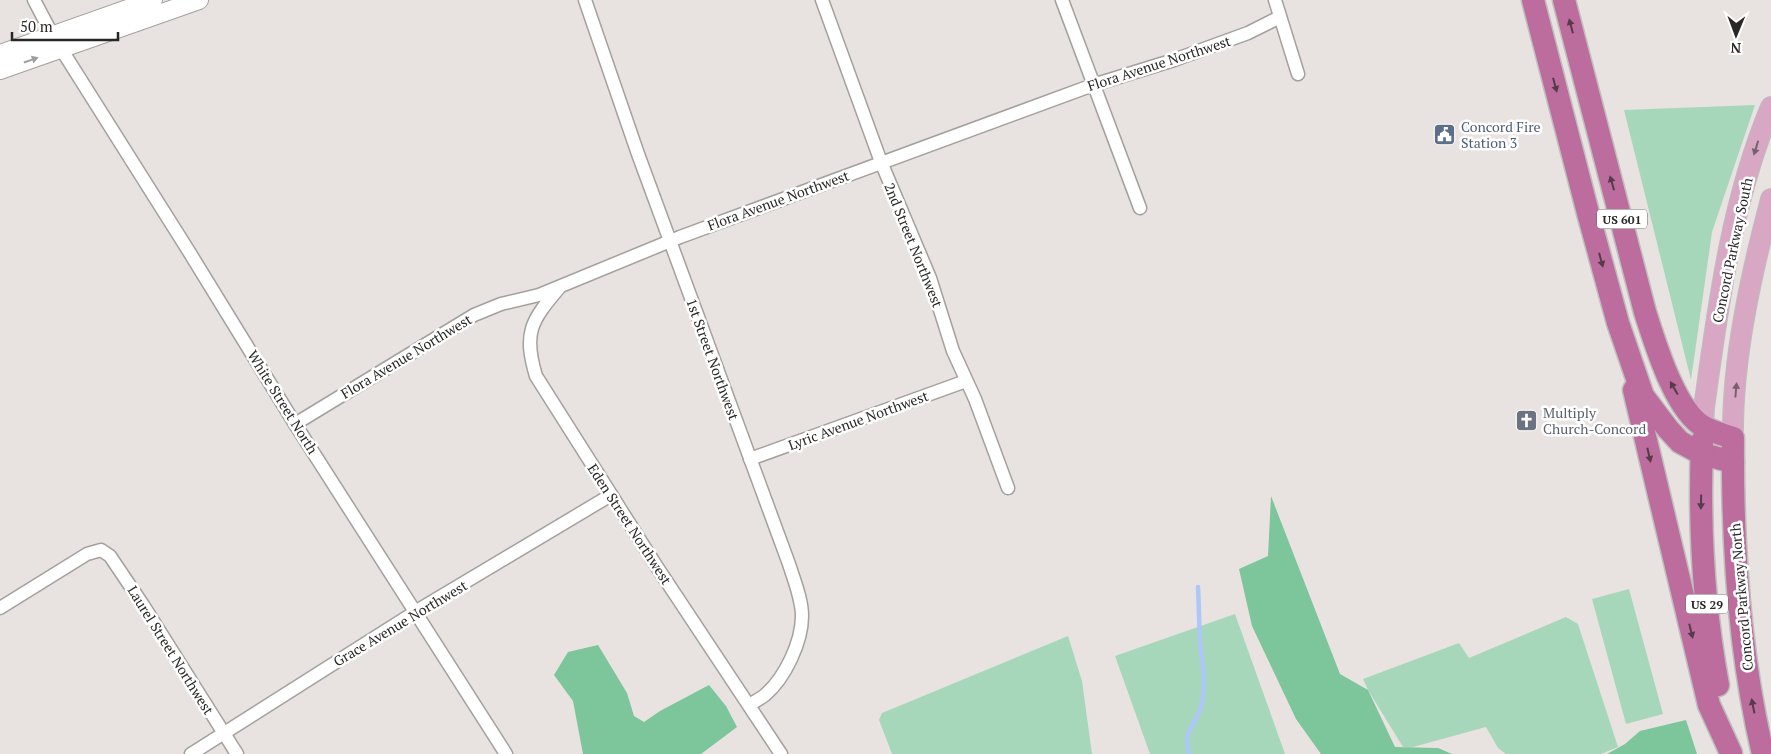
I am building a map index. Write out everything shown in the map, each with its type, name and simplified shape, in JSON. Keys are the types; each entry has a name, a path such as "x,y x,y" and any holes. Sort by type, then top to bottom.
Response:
{"highway":[{"name":"US 601","path":"1533,0 1618,323 1709,705 1731,753"},
{"name":"US 601","path":"1564,0 1645,312 1670,381 1688,413 1703,427 1733,438"},
{"path":"1561,108 1589,101"},
{"path":"1618,323 1644,396 1668,429 1680,442 1702,454 1733,462"},
{"name":"US 29","path":"1703,427 1700,519 1706,596 1716,673 1731,753"},
{"name":"Concord Parkway North","path":"1733,438 1734,540 1748,677 1763,754"}],"main road":[{"path":"0,70 153,0"},
{"path":"0,54 57,43 199,0"},
{"name":"Concord Parkway South","path":"1703,427 1720,291 1744,190 1771,106"},
{"name":"Concord Parkway South","path":"1733,438 1743,325 1771,199"}],"street":[{"name":"White Street North","path":"34,0 57,43 506,754"},
{"name":"1st Street Northwest","path":"585,0 670,240 789,564 798,595 802,616 792,658 781,678 765,695 749,705"},
{"name":"2nd Street Northwest","path":"822,0 881,162 930,278 952,351 975,399 1008,488"},
{"path":"1062,0 1140,208"},
{"path":"1275,0 1298,74"},
{"name":"Flora Avenue Northwest","path":"296,424 474,315 560,286 670,240 881,162 1093,85 1174,60 1248,33 1280,17"},
{"name":"Eden Street Northwest","path":"560,286 542,308 530,333 529,355 536,376 611,495 781,754"},
{"path":"528,298 536,301 542,308"},
{"name":"Lyric Avenue Northwest","path":"750,459 966,382"},
{"name":"Grace Avenue Northwest","path":"191,754 415,612 611,495"},
{"name":"Laurel Street Northwest","path":"0,608 86,554 101,550 110,556 143,605 237,754"}],"green space":[{"path":"1755,105 1712,232 1691,380 1624,110"},
{"path":"1271,496 1340,674 1368,690 1395,747 1438,748 1452,754 1321,754 1296,719 1252,626 1239,569 1268,556"},
{"path":"1629,589 1663,714 1626,724 1592,599"},
{"path":"1235,614 1285,754 1150,754 1115,656"},
{"path":"1566,617 1578,624 1618,747 1601,754 1506,754 1498,748 1486,727 1413,747 1403,747 1363,679 1459,643 1469,658"},
{"path":"1068,636 1082,681 1092,754 892,754 879,720 882,713"},
{"path":"598,645 627,693 634,716 644,722 660,711 709,685 726,706 737,727 701,754 583,754 573,701 554,675 568,652"},
{"path":"1686,720 1697,754 1607,754 1625,744 1640,731"}],"waterway":[{"path":"1189,754 1188,734 1201,707 1204,690 1198,587"}],"place":[{"name":"Concord Fire Station 3","path":"1445,134"},
{"name":"Multiply Church-Concord","path":"1527,420"}]}
